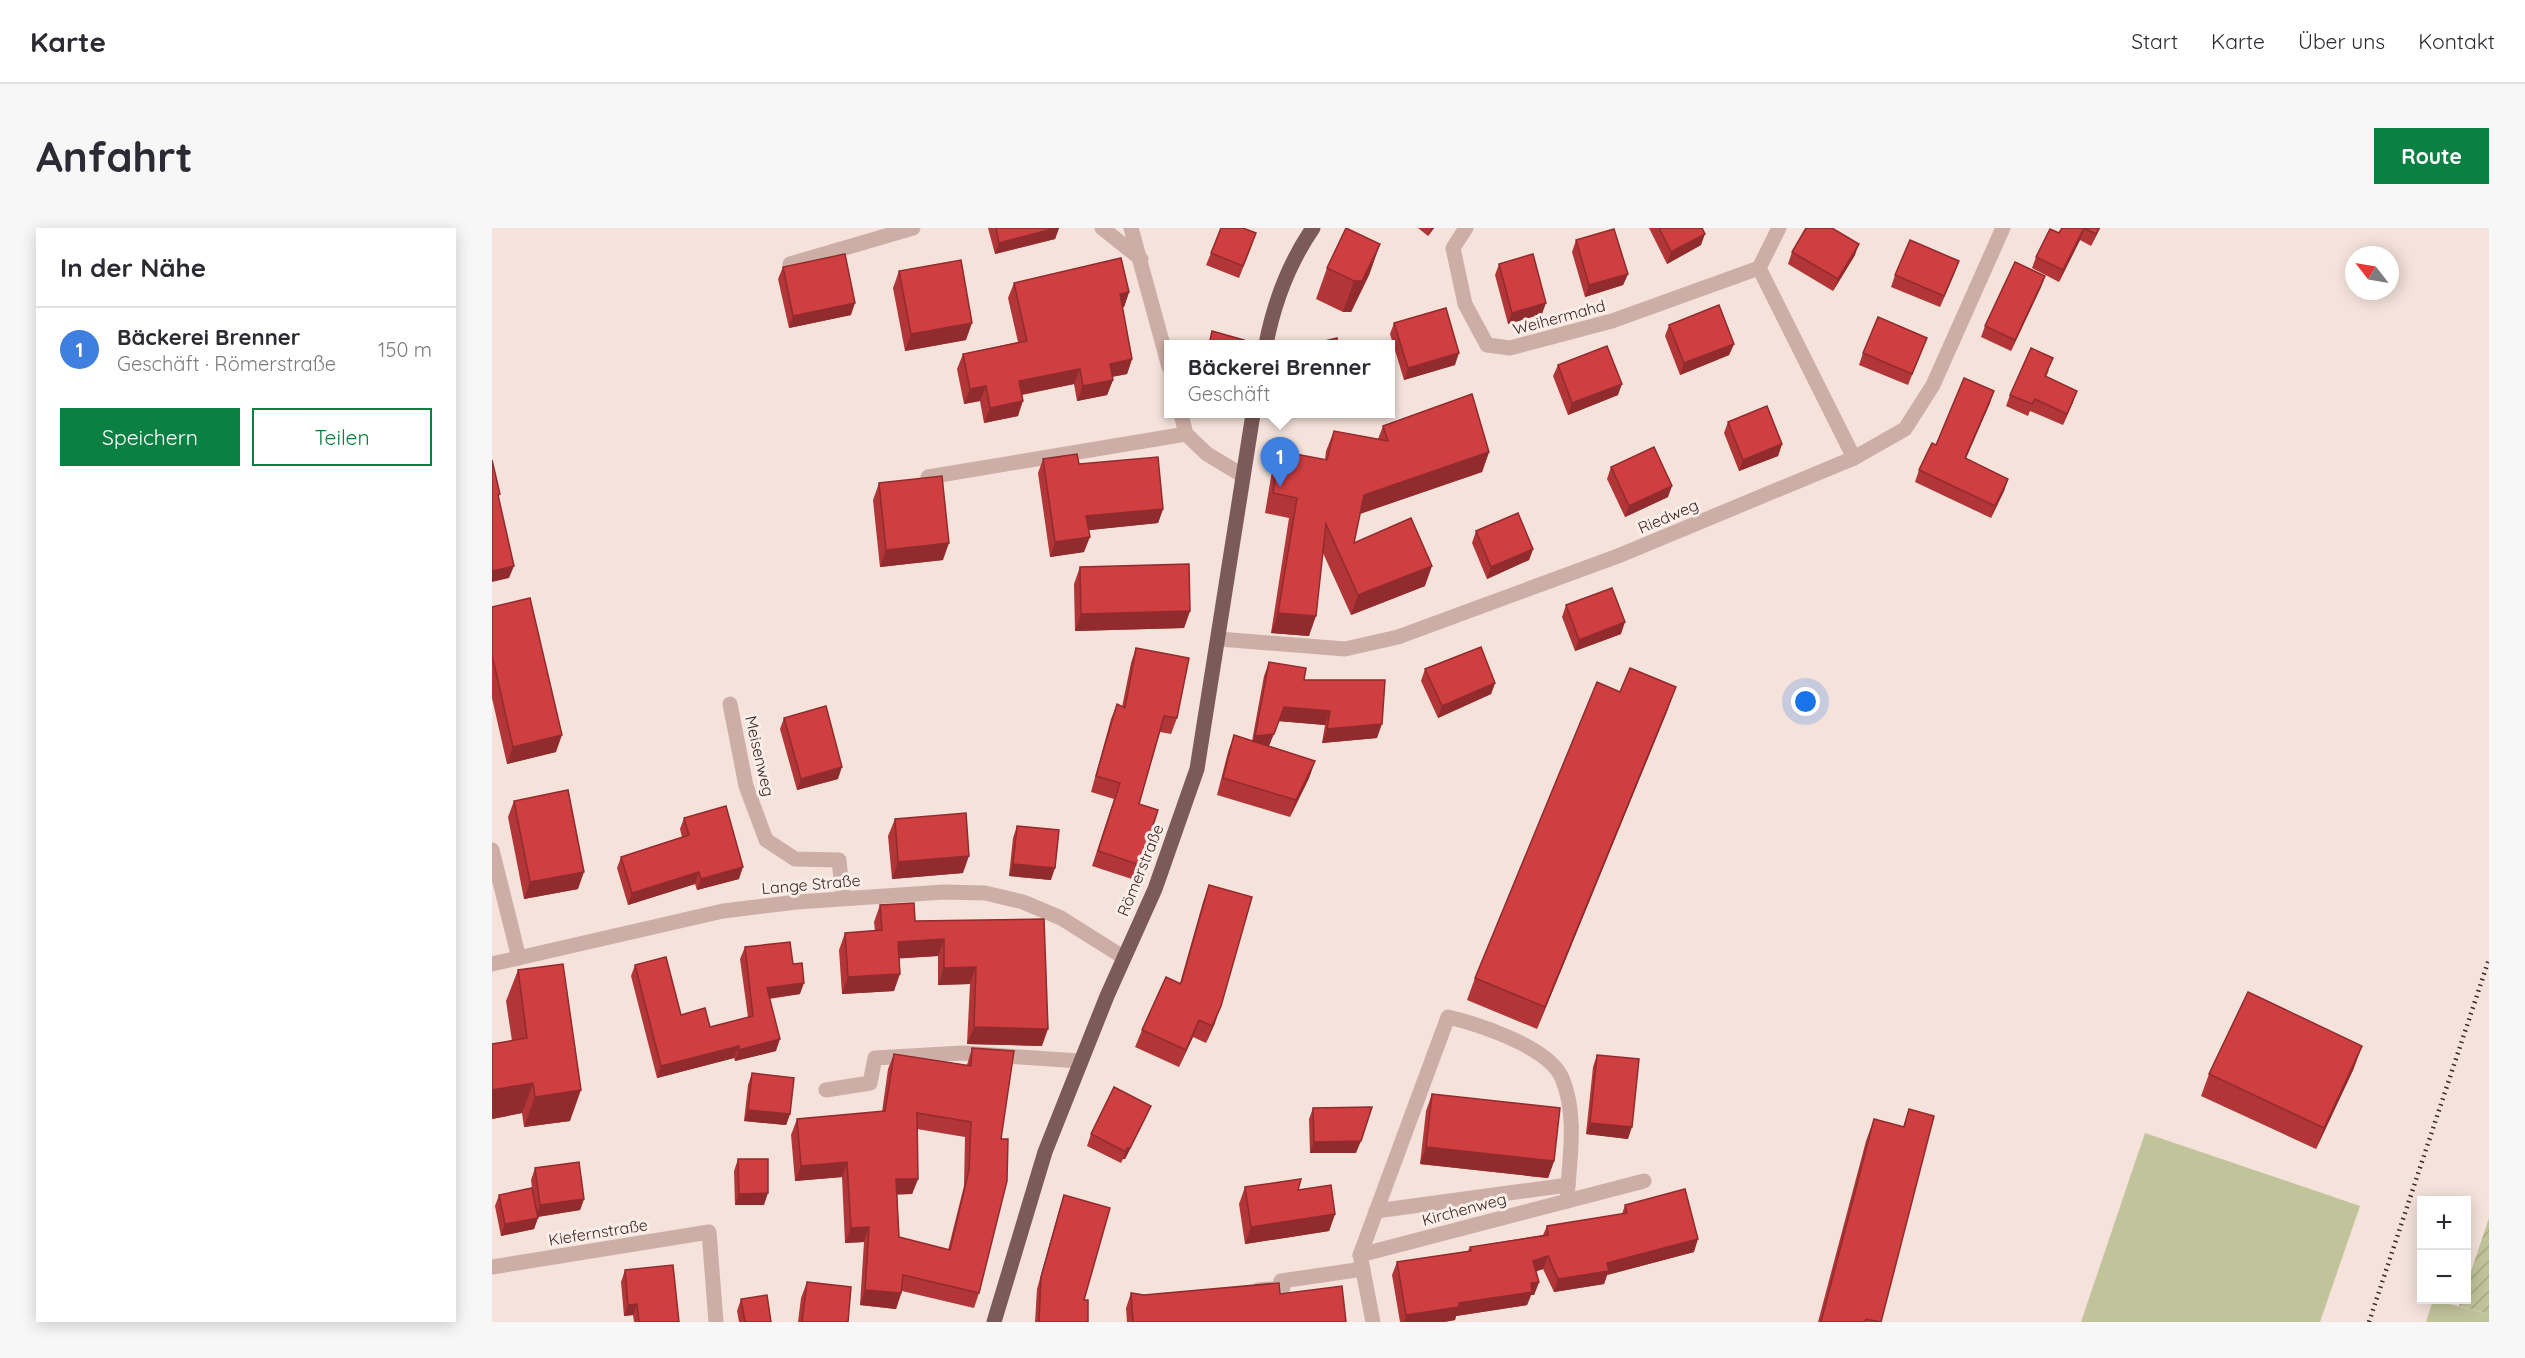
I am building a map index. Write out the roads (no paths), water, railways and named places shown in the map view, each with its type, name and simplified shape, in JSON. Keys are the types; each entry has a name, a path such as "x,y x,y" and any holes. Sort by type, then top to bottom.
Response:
{"main road":[{"path":"1267,340 1280,291 1313,228"},
{"name":"Römerstraße","path":"994,1322 1045,1152 1123,957 1155,889 1197,769 1252,418"}],"street":[{"path":"790,264 913,228"},
{"path":"1102,228 1141,259"},
{"path":"1131,228 1164,349"},
{"name":"Weihermahd","path":"1466,228 1453,248 1465,304 1487,345 1510,348 1612,321 1759,268"},
{"path":"1779,228 1759,268 1854,458"},
{"name":"Riedweg","path":"1219,639 1345,649 1398,637 1618,556 1854,458 1905,429 1933,385 2003,228"},
{"path":"1182,418 1186,434 1207,454 1242,475"},
{"path":"928,477 1186,434"},
{"name":"Meisenweg","path":"730,704 746,786 766,840 795,859 839,860 843,898"},
{"path":"492,850 499,908 519,958"},
{"name":"Lange Straße","path":"492,964 723,911 843,898 944,892 1005,896 1042,909 1061,918 1123,957"},
{"path":"1373,1322 1361,1262 1376,1211 1448,1017 1478,1024 1540,1053 1562,1076 1572,1120 1567,1201"},
{"path":"826,1090 870,1083 875,1058 962,1053 1080,1061"},
{"name":"Kirchenweg","path":"1238,1292 1283,1288 1281,1281 1361,1262 1567,1201 1644,1181"},
{"path":"1376,1211 1568,1185"},
{"name":"Kiefernstraße","path":"492,1266 709,1232 716,1322"}],"railway":[{"path":"2369,1322 2489,959"}],"place":[{"name":"Bäckerei Brenner","path":"1280,487"}]}
